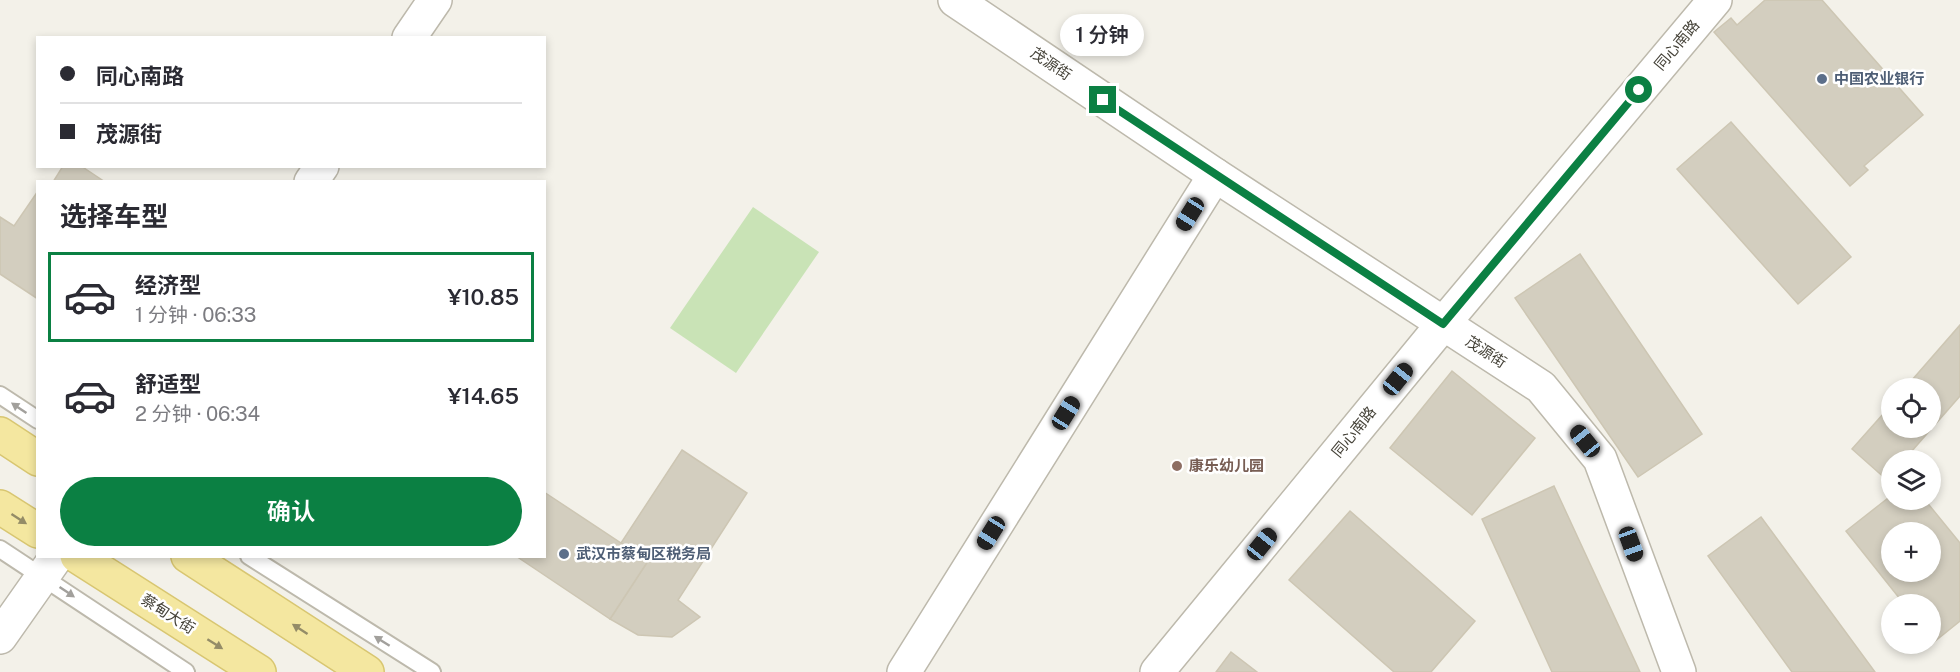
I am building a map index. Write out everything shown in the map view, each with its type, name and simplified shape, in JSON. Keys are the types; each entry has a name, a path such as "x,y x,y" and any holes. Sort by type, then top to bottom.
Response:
{"main road":[{"path":"0,434 36,458"},
{"path":"0,507 36,530"},
{"name":"蔡甸大街","path":"80,558 259,672"},
{"path":"191,558 366,672"}],"street":[{"path":"410,36 435,0"},
{"name":"茂源街","path":"955,0 1215,175 1541,387 1600,459 1679,672"},
{"name":"同心南路","path":"1157,672 1443,324 1715,0"},
{"path":"904,672 1215,175"},
{"path":"0,637 51,567"}],"lane":[{"path":"0,395 36,419"},
{"path":"0,549 51,567 186,672"},
{"path":"252,558 432,672"}],"green space":[{"path":"753,207 819,252 736,373 670,328"}],"building":[{"path":"1765,0 1822,0 1923,115 1864,166 1868,170 1850,186 1714,32 1731,18 1737,25"},
{"path":"1731,122 1851,257 1798,304 1677,169"},
{"path":"62,168 84,168 102,180 54,180"},
{"path":"36,194 36,298 0,274 0,217 14,226"},
{"path":"1580,254 1702,434 1638,477 1515,298"},
{"path":"1960,325 1960,396 1941,418 1941,378 1914,378"},
{"path":"1452,371 1535,438 1472,515 1390,448"},
{"path":"1881,416 1881,438 1923,438 1913,450 1881,450 1881,475 1852,449"},
{"path":"682,450 747,493 678,600 700,617 672,637 638,635 610,619 648,561 621,543"},
{"path":"1554,486 1640,672 1552,672 1482,519"},
{"path":"546,493 648,561 610,619 519,558 546,558"},
{"path":"1881,504 1881,510 1933,510 1960,543 1960,621 1941,636 1941,594 1896,594 1887,582 1941,582 1941,522 1881,522 1881,575 1846,531"},
{"path":"1350,511 1475,621 1431,672 1394,672 1289,580"},
{"path":"1761,517 1875,672 1792,672 1708,556"},
{"path":"1231,652 1257,672 1216,672"}],"place":[{"name":"中国农业银行","path":"1822,79"},
{"name":"康乐幼儿园","path":"1177,466"},
{"name":"武汉市蔡甸区税务局","path":"564,554"}],"route":[{"path":"1103,100 1443,324 1639,90"}]}
